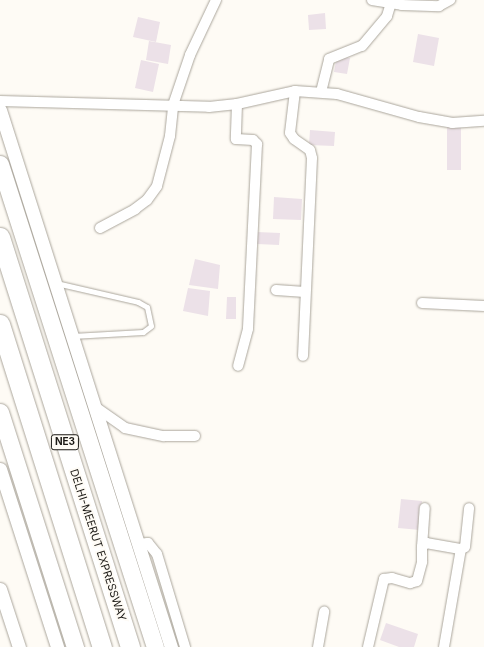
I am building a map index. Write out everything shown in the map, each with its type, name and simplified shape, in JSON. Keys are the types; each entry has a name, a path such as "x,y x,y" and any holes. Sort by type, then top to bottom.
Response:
{"highway":[{"path":"9,166 155,647"},
{"name":"DELHI-MEERUT EXPRESSWAY","path":"0,237 130,647"},
{"name":"NE3","path":"0,324 102,647"},
{"path":"0,412 74,647"}],"street":[{"path":"100,228 135,209 153,194 170,136 173,105 190,55 216,0"},
{"path":"372,0 391,3 439,6 450,0"},
{"path":"322,92 329,59 362,46 387,16 391,3"},
{"path":"0,101 208,107 237,104 295,91 322,92 374,103 419,117 458,124 484,121"},
{"path":"295,91 290,133 294,139 310,150 312,158 303,356"},
{"path":"237,104 236,139 253,140 257,144 248,321 238,366"},
{"path":"0,110 9,166 22,193 55,283 171,647"},
{"path":"276,290 305,292"},
{"path":"422,302 484,306"},
{"path":"94,406 117,423 133,431 164,436 194,436"},
{"path":"0,469 57,647"},
{"path":"369,647 384,579 392,578 410,584 417,581 422,562 425,508"},
{"path":"444,647 461,549 466,543 469,508"},
{"path":"138,544 148,543 157,554 185,647"},
{"path":"422,547 426,543 432,543 461,549"},
{"path":"0,589 19,647"},
{"path":"154,596 170,595"},
{"path":"318,647 324,612"}],"lane":[{"path":"55,283 138,302 147,307 151,326 143,332 72,336"}],"building":[{"path":"325,13 326,29 309,30 308,15"},
{"path":"138,17 160,22 156,42 133,37"},
{"path":"418,34 439,38 434,66 413,62"},
{"path":"149,41 171,45 168,64 146,60"},
{"path":"337,56 350,58 347,74 334,72"},
{"path":"141,60 159,64 153,92 135,88"},
{"path":"447,126 461,126 461,170 447,170"},
{"path":"310,130 335,132 334,146 309,145"},
{"path":"274,197 302,199 301,220 273,219"},
{"path":"257,232 280,233 279,245 257,244"},
{"path":"195,259 220,265 218,289 189,285"},
{"path":"188,288 210,291 208,316 183,311"},
{"path":"227,297 236,297 236,319 226,319"},
{"path":"401,499 422,501 420,530 398,528"},
{"path":"386,623 418,634 414,647 399,647 380,640"}]}
